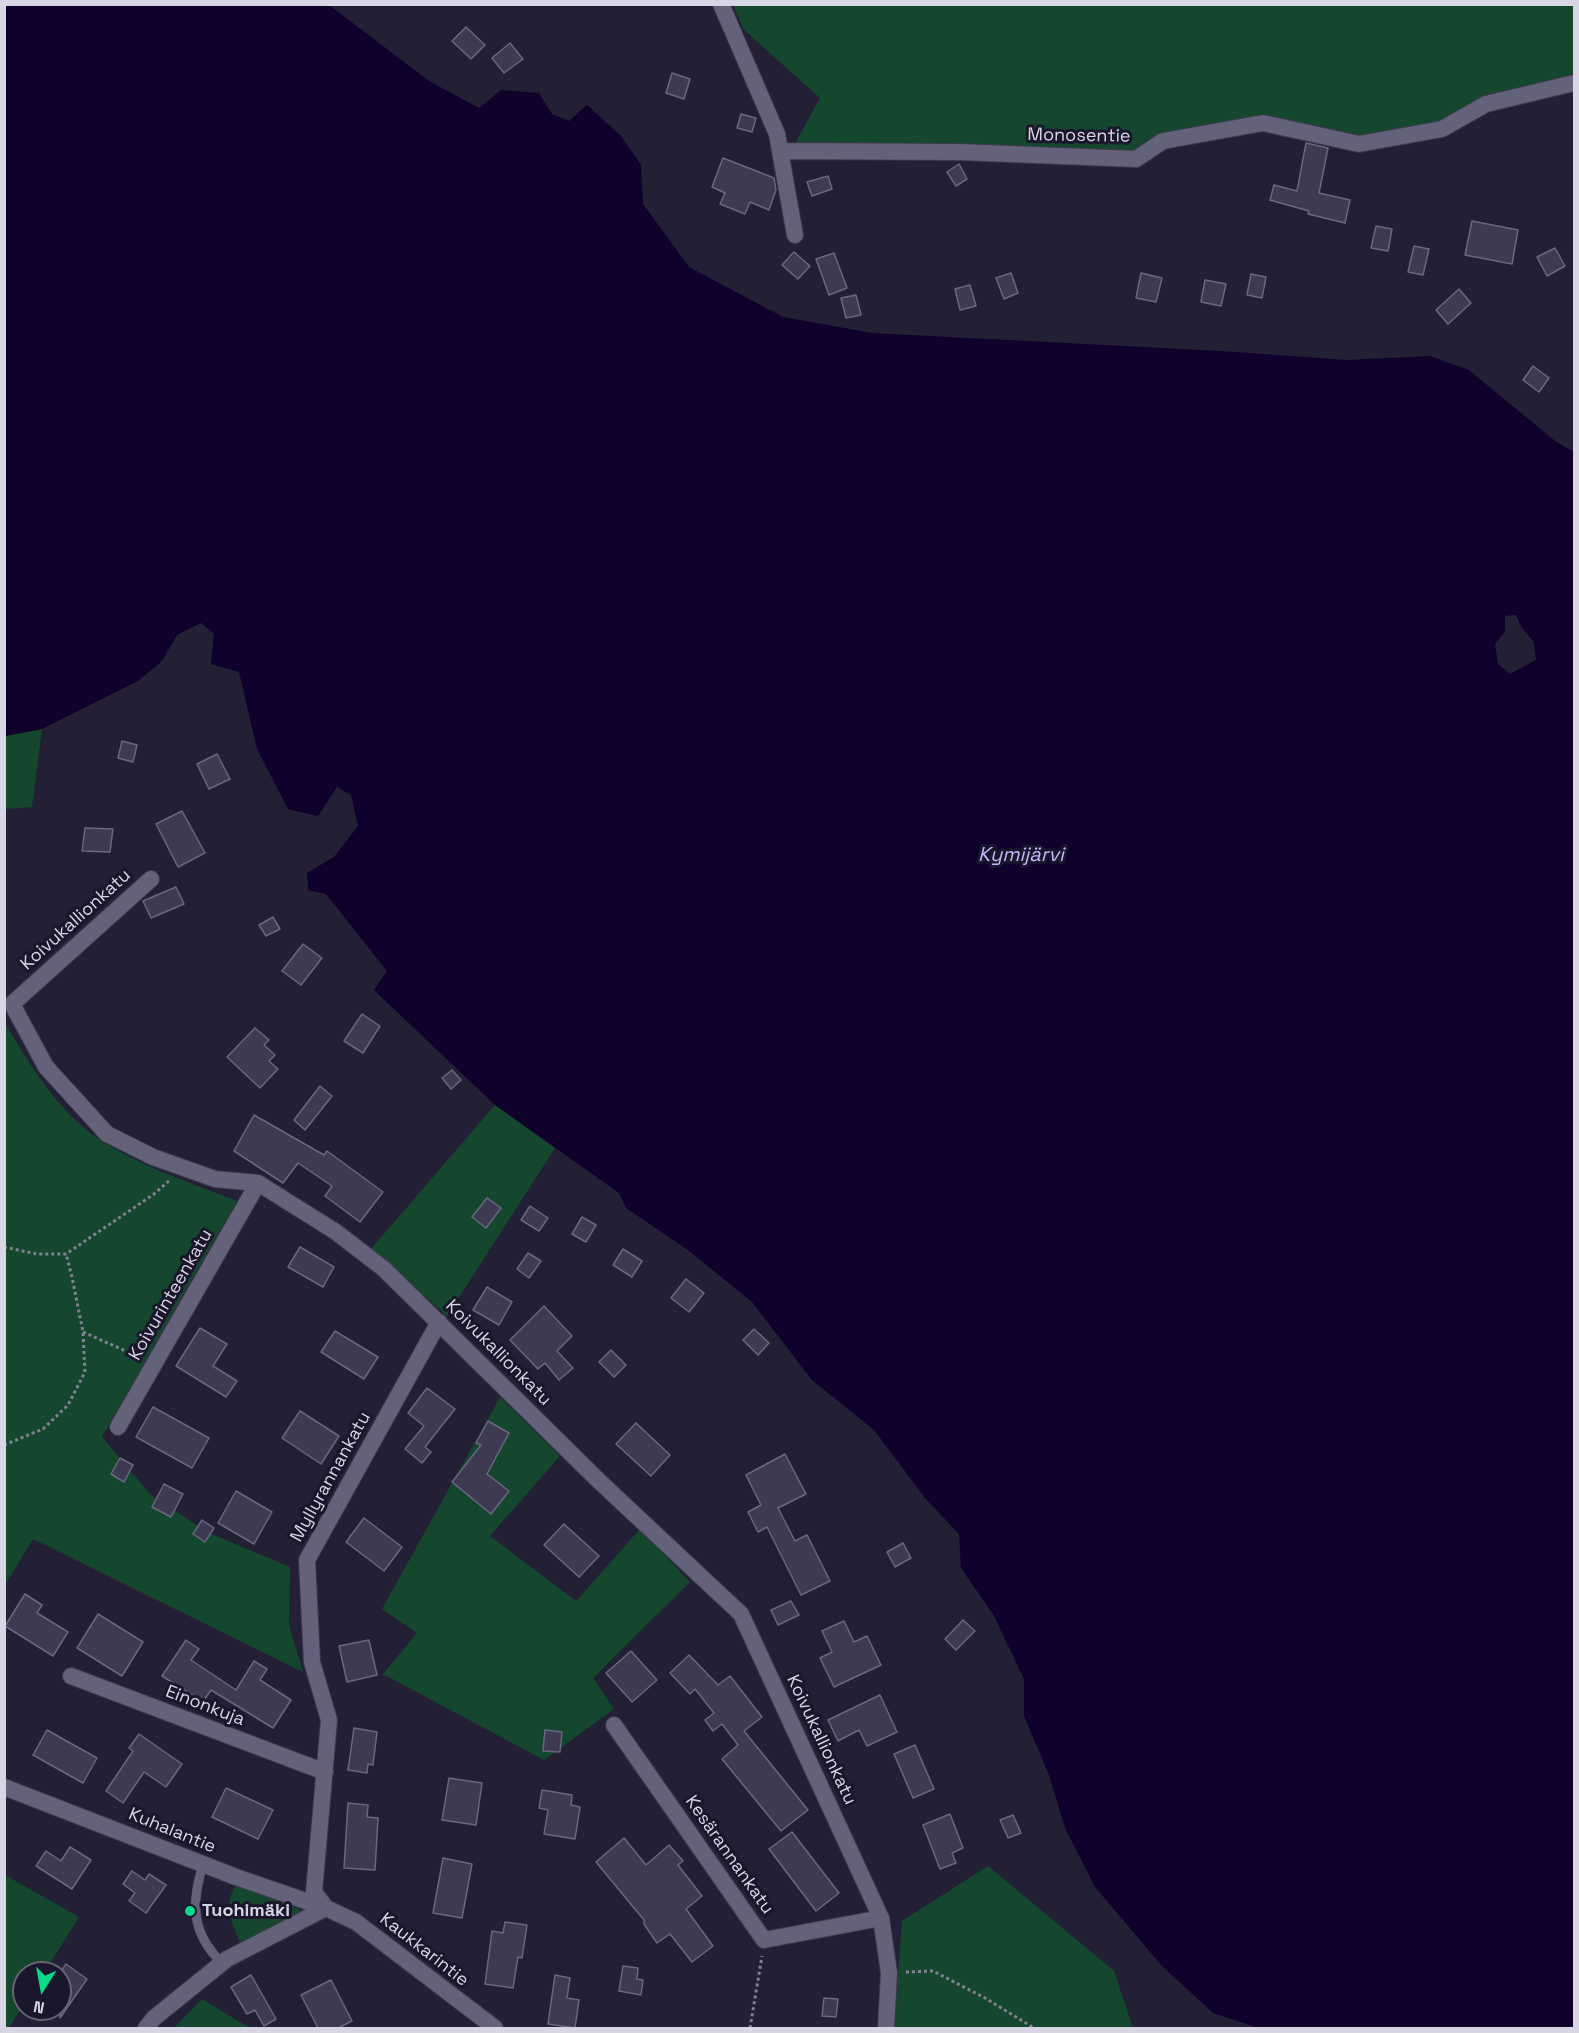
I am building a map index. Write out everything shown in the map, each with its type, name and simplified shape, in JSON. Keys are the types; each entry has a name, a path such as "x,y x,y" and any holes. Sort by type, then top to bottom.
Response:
{"street":[{"path":"721,4 777,134 795,235"},
{"name":"Monosentie","path":"780,151 960,152 1136,159 1163,141 1263,123 1359,144 1442,129 1486,104 1575,83"},
{"name":"Koivukallionkatu","path":"151,879 12,1004 46,1067 107,1134 153,1156 216,1179 258,1183 336,1233 384,1269 598,1481 741,1614 881,1918 889,1973 886,2028"},
{"name":"Koivurinteenkatu","path":"118,1427 258,1183"},
{"name":"Myllyrannankatu","path":"326,1908 314,1892 329,1720 312,1662 307,1560 439,1322"},
{"name":"Einonkuja","path":"71,1676 325,1772"},
{"name":"Kesärannankatu","path":"614,1725 764,1940 881,1918"},
{"name":"Kuhalantie","path":"4,1787 203,1865 326,1908"},
{"path":"146,2028 154,2018 222,1963 326,1908"},
{"name":"Kaukkarintie","path":"326,1908 356,1922 495,2028"}],"lane":[{"path":"203,1865 196,1887 195,1913 203,1938 222,1963"}],"path":[{"path":"4,1247 37,1254 66,1254 154,1194 183,1167"},
{"path":"4,1445 43,1429 68,1406 85,1372 83,1332 66,1254"},
{"path":"83,1332 155,1363"},
{"path":"750,2028 764,1940"},
{"path":"889,1973 933,1971 985,1998 1034,2028"}],"green space":[{"path":"733,5 1574,5 1574,74 1481,98 1440,124 1358,139 1262,119 1135,156 793,147 820,98 744,30"},
{"path":"42,729 32,807 5,809 5,736"},
{"path":"5,1023 46,1087 84,1128 132,1158 166,1174 237,1201 102,1437 151,1495 207,1532 290,1567 289,1625 303,1672 33,1539 5,1585"},
{"path":"495,1105 555,1148 447,1316 371,1249"},
{"path":"500,1397 560,1456 490,1536 576,1601 640,1529 690,1582 593,1678 614,1709 544,1760 383,1674 417,1633 382,1609"},
{"path":"988,1866 1114,1971 1133,2028 894,2028 902,1921"},
{"path":"5,1875 79,1917 52,1961 12,1961 13,2021 9,2028 4,2028"},
{"path":"238,1883 306,1912 240,1942 231,1919 229,1905 233,1890"},
{"path":"202,1999 250,2028 174,2028"}],"water":[{"name":"Kymijärvi","path":"5,4 329,5 429,81 479,108 501,90 539,93 552,114 569,121 587,105 621,136 641,165 643,204 689,267 783,317 872,333 1221,351 1347,360 1430,356 1469,370 1555,441 1574,452 1574,2028 1259,2028 1213,2013 1162,1966 1095,1887 1065,1828 1049,1775 1024,1716 1024,1679 993,1614 961,1568 959,1534 925,1498 874,1430 812,1380 752,1302 688,1250 626,1208 619,1193 495,1105 374,990 387,971 326,894 308,890 307,873 334,857 358,826 351,795 337,787 318,816 288,809 257,749 239,672 211,664 214,634 201,623 177,635 162,661 138,681 42,729 5,736","holes":["1516,615 1522,628 1534,642 1536,660 1510,674 1498,664 1495,644 1505,631 1505,616"]}],"building":[{"path":"466,27 485,45 471,59 452,41"},
{"path":"510,43 523,59 504,73 492,58"},
{"path":"672,73 690,79 684,99 666,93"},
{"path":"741,114 756,118 752,132 737,128"},
{"path":"1306,143 1328,148 1319,193 1350,200 1345,223 1308,214 1309,211 1270,200 1274,185 1297,191"},
{"path":"723,158 774,178 776,190 769,210 750,202 745,214 720,204 725,193 712,187"},
{"path":"959,164 967,179 956,186 947,172"},
{"path":"828,176 832,189 812,196 807,182"},
{"path":"1472,221 1518,230 1512,264 1465,255"},
{"path":"1376,226 1392,229 1388,251 1371,248"},
{"path":"1414,246 1429,249 1423,275 1408,272"},
{"path":"1555,248 1565,266 1547,276 1537,257"},
{"path":"794,252 810,266 798,279 782,265"},
{"path":"834,253 847,288 829,295 816,259"},
{"path":"1011,273 1018,293 1004,299 996,278"},
{"path":"1141,273 1162,278 1156,302 1136,298"},
{"path":"1251,274 1266,277 1262,298 1247,295"},
{"path":"1205,280 1226,284 1221,306 1201,302"},
{"path":"970,285 976,306 960,310 955,289"},
{"path":"1459,289 1471,303 1448,324 1436,310"},
{"path":"856,295 861,315 846,318 841,298"},
{"path":"1533,366 1549,378 1539,392 1523,380"},
{"path":"122,741 137,745 133,762 118,758"},
{"path":"217,754 230,779 209,789 197,764"},
{"path":"182,811 205,853 178,867 156,824"},
{"path":"85,828 113,829 110,852 82,851"},
{"path":"176,887 184,904 151,918 143,901"},
{"path":"273,917 280,929 266,936 259,925"},
{"path":"303,944 322,958 301,985 282,971"},
{"path":"362,1014 380,1026 363,1053 344,1041"},
{"path":"255,1028 269,1040 264,1045 275,1055 269,1061 278,1069 260,1088 227,1057"},
{"path":"452,1070 461,1080 451,1089 442,1078"},
{"path":"320,1086 332,1096 305,1130 294,1120"},
{"path":"254,1115 324,1155 327,1151 383,1192 360,1222 325,1196 332,1186 298,1163 283,1183 234,1151"},
{"path":"487,1198 501,1208 486,1228 472,1217"},
{"path":"530,1206 548,1218 539,1231 521,1220"},
{"path":"582,1217 596,1225 586,1242 572,1234"},
{"path":"300,1247 334,1267 323,1287 288,1267"},
{"path":"623,1249 642,1261 632,1277 613,1265"},
{"path":"528,1253 541,1261 529,1278 517,1269"},
{"path":"686,1279 704,1293 689,1312 671,1298"},
{"path":"487,1287 512,1302 499,1325 473,1310"},
{"path":"544,1306 572,1336 557,1351 573,1368 559,1380 545,1363 538,1369 510,1340"},
{"path":"200,1328 227,1344 213,1366 237,1381 226,1397 176,1366"},
{"path":"754,1329 769,1343 758,1355 743,1340"},
{"path":"335,1331 378,1357 364,1379 321,1352"},
{"path":"611,1350 626,1365 614,1377 599,1362"},
{"path":"427,1388 455,1409 425,1447 431,1452 422,1463 405,1449 424,1426 408,1413"},
{"path":"153,1407 209,1438 192,1468 136,1437"},
{"path":"300,1411 339,1436 321,1464 282,1438"},
{"path":"488,1421 509,1433 487,1474 509,1491 491,1514 452,1482 481,1445 476,1443"},
{"path":"636,1423 670,1455 651,1476 616,1444"},
{"path":"785,1454 806,1494 778,1508 795,1541 807,1535 830,1581 801,1595 767,1527 758,1532 748,1512 761,1505 746,1475"},
{"path":"120,1458 133,1465 124,1482 111,1474"},
{"path":"164,1484 183,1494 171,1517 152,1507"},
{"path":"236,1491 272,1512 254,1544 218,1523"},
{"path":"364,1518 402,1547 384,1571 346,1542"},
{"path":"202,1520 214,1528 205,1542 193,1534"},
{"path":"564,1524 599,1556 579,1577 544,1545"},
{"path":"903,1543 911,1558 895,1567 887,1552"},
{"path":"25,1594 42,1605 37,1613 68,1632 53,1656 5,1626"},
{"path":"791,1601 799,1615 778,1625 771,1610"},
{"path":"98,1614 143,1642 122,1676 77,1648"},
{"path":"963,1620 975,1631 956,1650 945,1639"},
{"path":"844,1621 854,1642 867,1636 881,1665 834,1687 820,1658 832,1652 822,1631"},
{"path":"186,1640 199,1649 191,1660 236,1690 254,1661 267,1669 260,1680 291,1700 273,1728 211,1690 203,1702 162,1676"},
{"path":"369,1640 377,1675 347,1682 339,1646"},
{"path":"631,1651 657,1680 632,1702 606,1673"},
{"path":"689,1655 718,1685 730,1676 762,1717 744,1731 808,1810 781,1831 722,1759 738,1745 722,1724 713,1731 705,1720 714,1713 695,1689 690,1694 670,1673"},
{"path":"880,1695 897,1732 867,1746 859,1730 838,1741 828,1720"},
{"path":"354,1728 377,1732 373,1765 368,1764 367,1773 348,1770"},
{"path":"47,1730 97,1758 83,1783 33,1755"},
{"path":"545,1730 562,1732 560,1752 543,1751"},
{"path":"139,1734 182,1764 166,1787 144,1772 123,1803 106,1791 133,1751 129,1748"},
{"path":"915,1745 934,1789 913,1798 894,1754"},
{"path":"449,1778 482,1783 476,1825 442,1820"},
{"path":"226,1788 273,1810 258,1839 212,1817"},
{"path":"542,1790 572,1795 571,1805 580,1807 575,1839 544,1834 548,1810 539,1808"},
{"path":"348,1803 368,1805 367,1817 378,1818 375,1870 344,1868"},
{"path":"950,1814 963,1848 952,1853 956,1863 940,1869 923,1825"},
{"path":"1013,1815 1021,1833 1008,1838 1000,1820"},
{"path":"792,1832 839,1893 816,1911 769,1849"},
{"path":"624,1838 646,1865 669,1845 683,1861 678,1865 702,1896 686,1909 713,1946 692,1962 670,1934 657,1943 644,1924 644,1920 596,1862"},
{"path":"70,1847 91,1860 72,1889 36,1866 46,1851 61,1861"},
{"path":"443,1858 472,1864 462,1918 433,1913"},
{"path":"132,1871 145,1880 149,1874 166,1885 146,1913 129,1901 135,1893 123,1884"},
{"path":"505,1922 527,1925 522,1958 518,1957 513,1988 485,1984 492,1931 503,1933"},
{"path":"623,1966 638,1968 637,1979 643,1980 641,1995 619,1991"},
{"path":"72,1968 87,1979 72,2001"},
{"path":"251,1975 276,2019 264,2026 255,2010 247,2014 231,1987"},
{"path":"555,1975 570,1978 567,1998 579,2000 575,2028 548,2024"},
{"path":"331,1980 352,2021 338,2028 318,2028 301,1995"},
{"path":"824,1998 838,1999 836,2017 822,2016"}],"place":[{"name":"Tuohimäki","path":"190,1911"}]}
